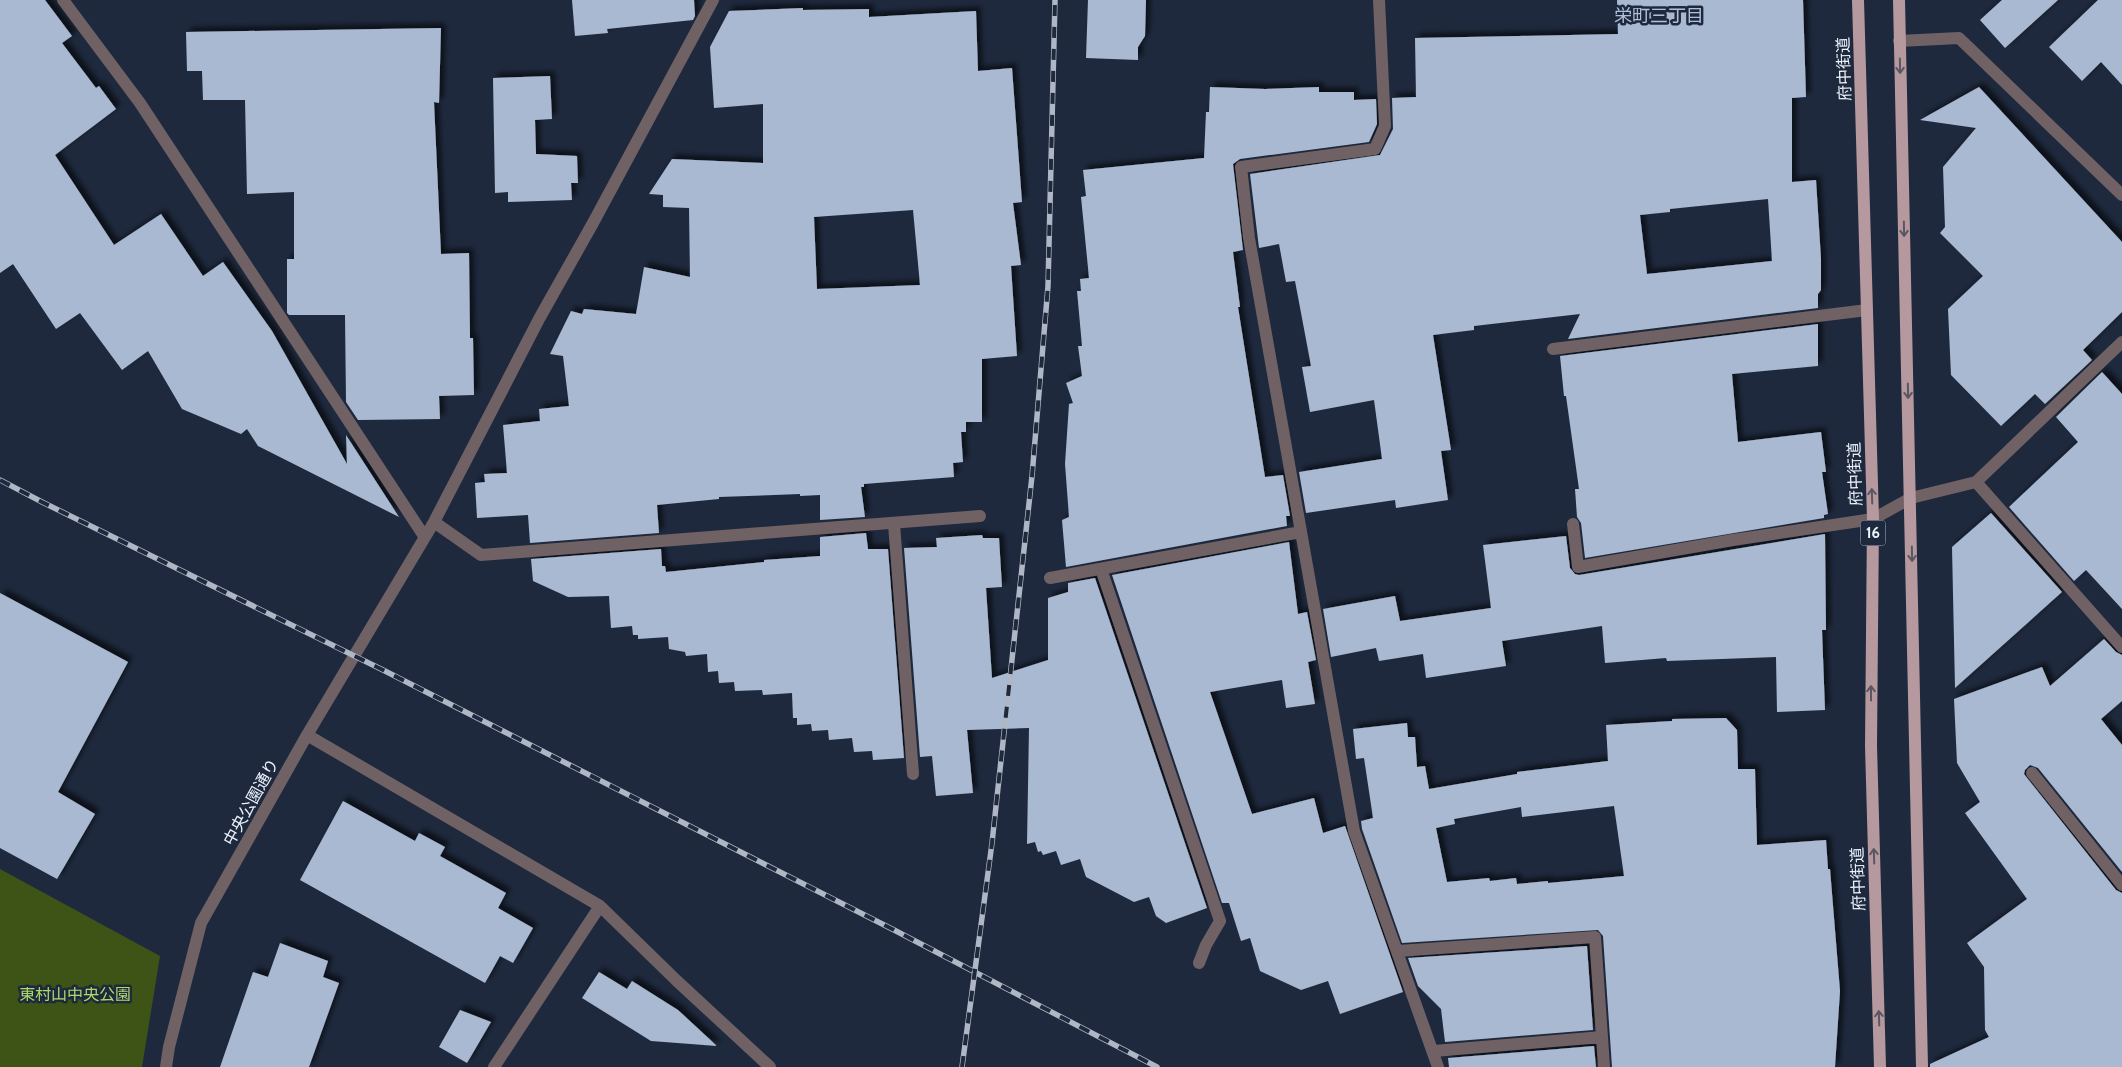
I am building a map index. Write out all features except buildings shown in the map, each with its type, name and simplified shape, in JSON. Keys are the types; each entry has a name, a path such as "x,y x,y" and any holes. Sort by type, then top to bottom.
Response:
{"main road":[{"name":"府中街道","path":"1858,0 1873,518 1871,746 1880,1067"},
{"path":"1899,0 1922,1067"}],"street":[{"path":"63,0 140,103 424,536"},
{"name":"中央公園通り","path":"166,1067 169,1047 201,924 307,735 434,522 539,319 714,0"},
{"path":"1379,0 1385,126 1375,149 1241,167 1248,238 1354,831 1434,1051 1438,1067"},
{"path":"1899,41 1959,38 2122,195"},
{"path":"1553,349 1867,310"},
{"path":"1573,524 1578,567 1873,518 1911,498 1976,482 2122,342"},
{"path":"1976,482 2122,647"},
{"path":"434,522 481,555 980,516"},
{"path":"894,524 912,774"},
{"path":"1050,578 1301,532"},
{"path":"1101,568 1220,921 1206,945 1199,963"},
{"path":"307,735 600,906 677,981 770,1067"},
{"path":"2032,773 2122,886"},
{"path":"494,1067 600,906"},
{"path":"1398,951 1595,937 1604,1067"},
{"path":"1434,1051 1602,1037"}],"green space":[{"name":"東村山中央公園","path":"0,869 160,956 142,1067 0,1067"}],"railway":[{"path":"962,1067 992,843 1032,476 1048,286 1055,0"},
{"path":"0,480 383,670 896,931 1157,1067"}],"district":[{"name":"栄町三丁目","path":"1659,16"}]}
